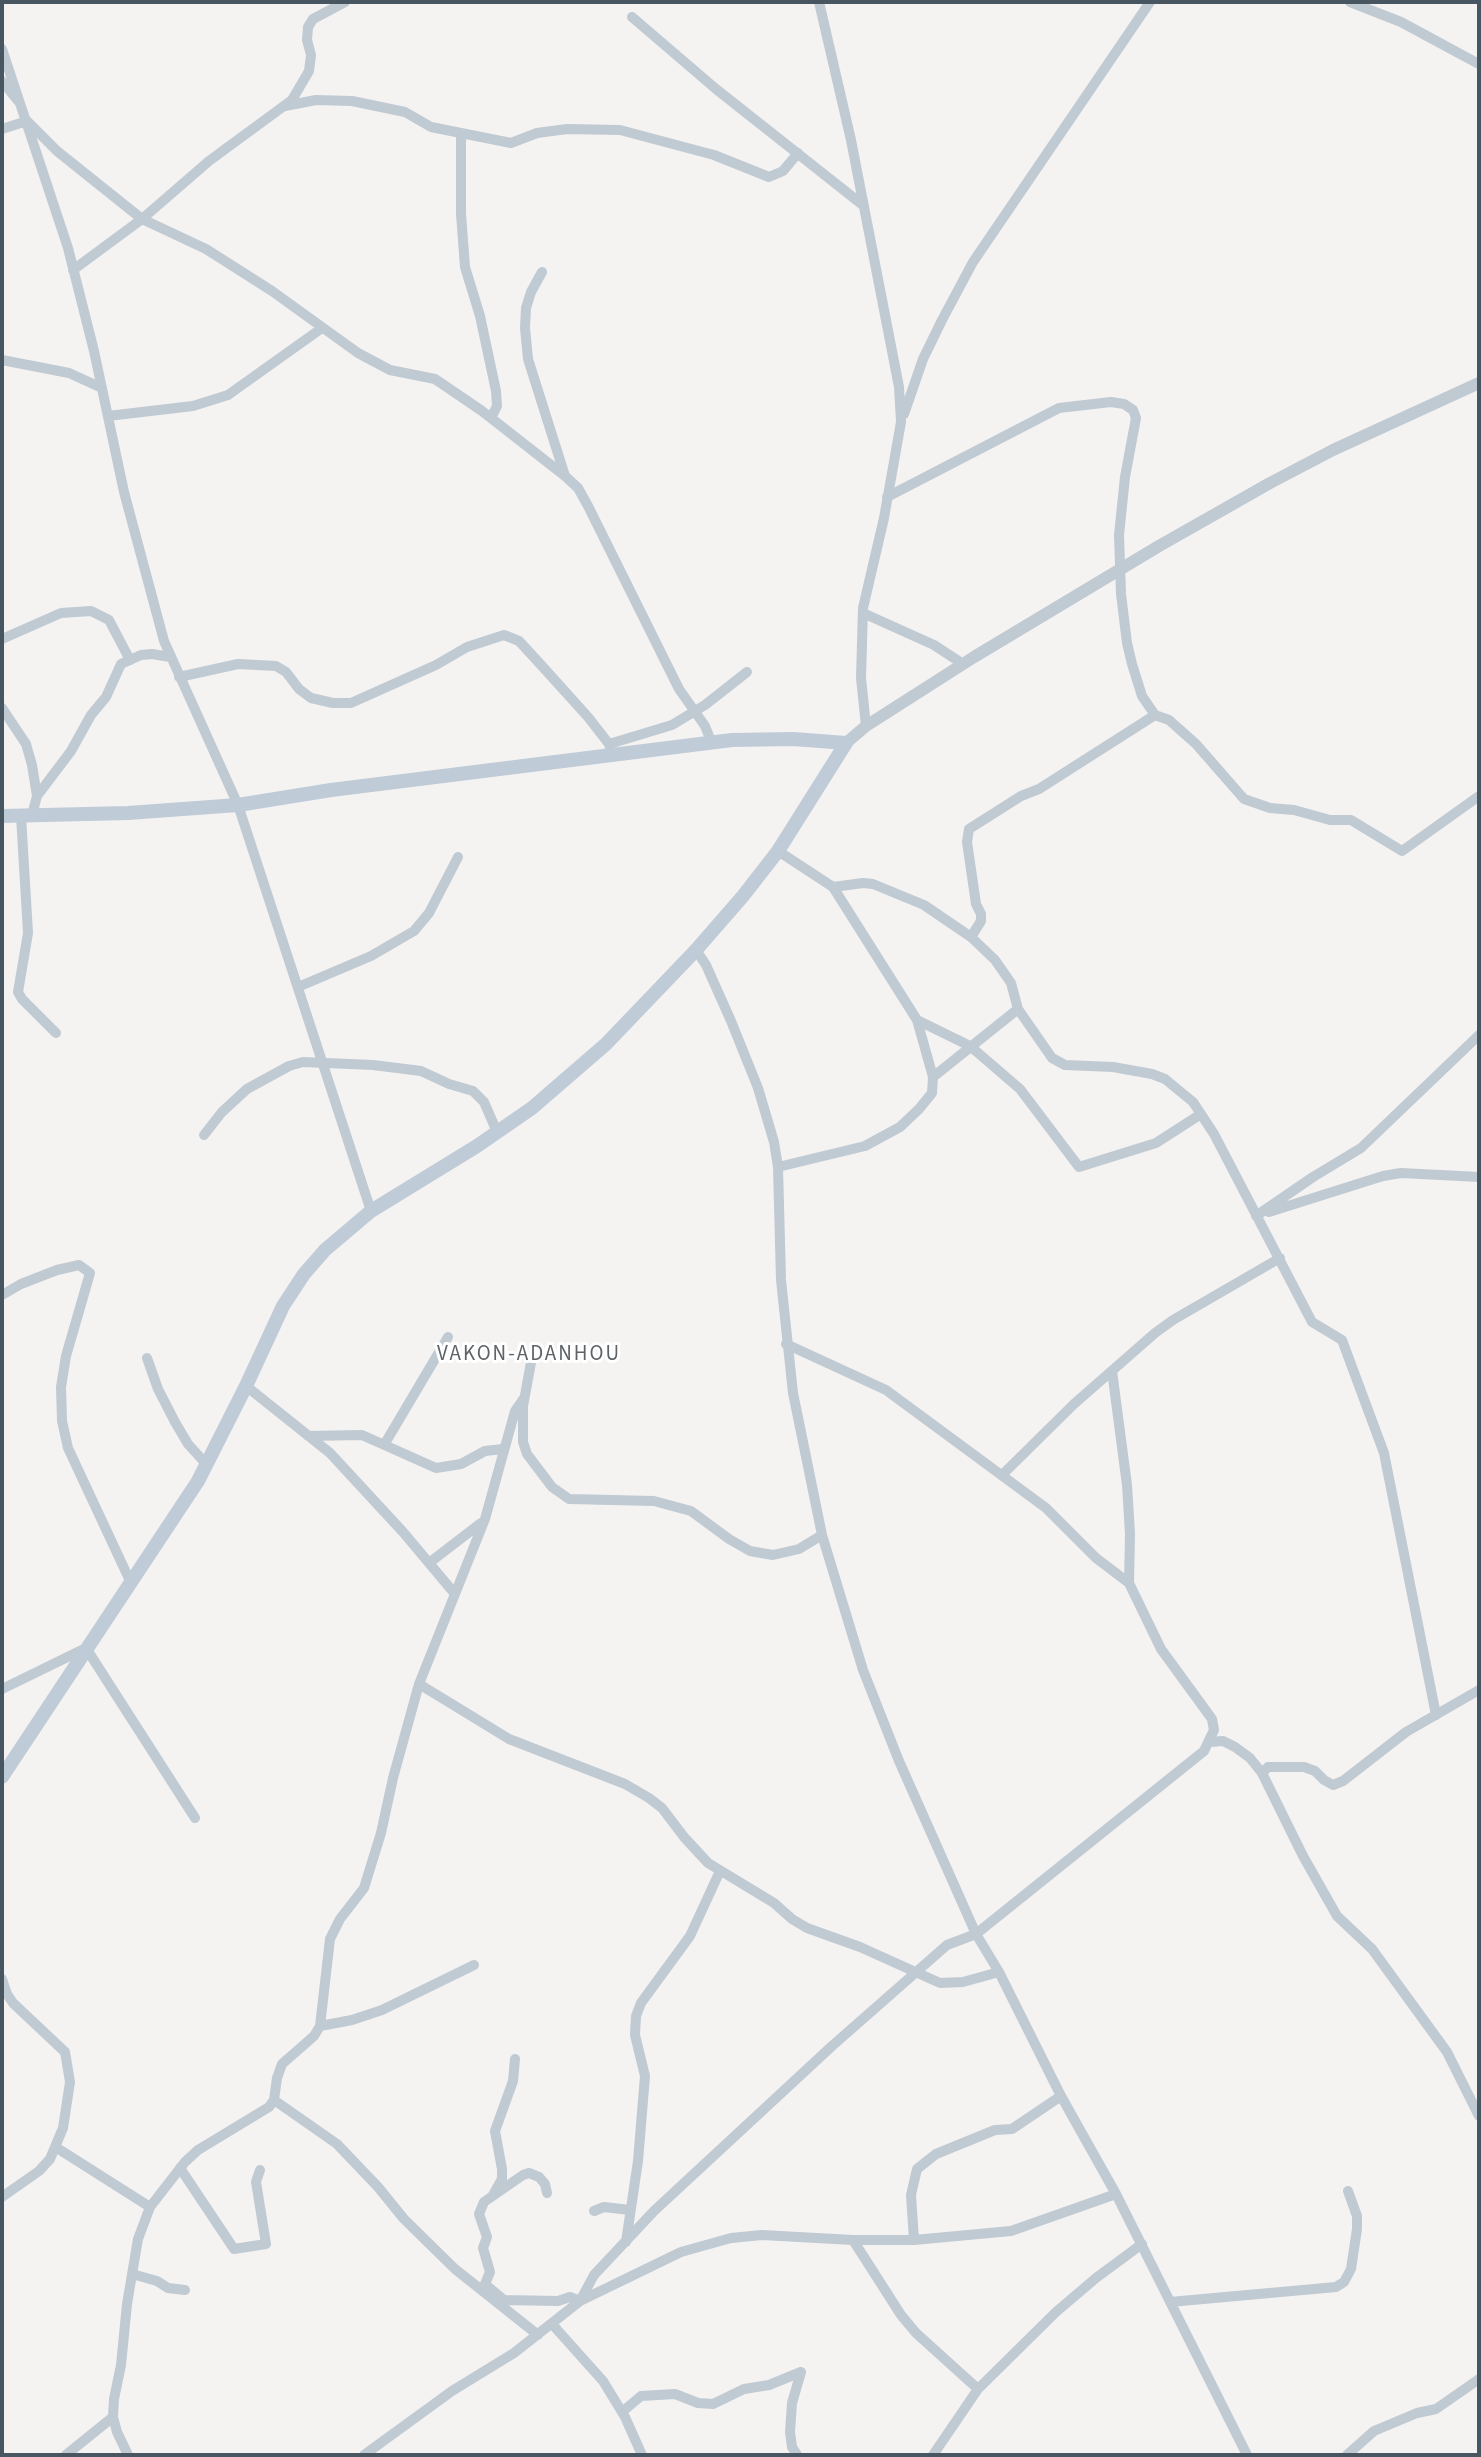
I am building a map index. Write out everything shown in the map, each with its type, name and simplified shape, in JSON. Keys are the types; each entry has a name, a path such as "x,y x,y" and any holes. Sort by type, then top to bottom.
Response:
{"main road":[{"path":"2,816 128,813 237,805 331,790 428,779 610,749 710,741 781,739 846,743 778,851 696,950 606,1044 563,1083 497,1132 436,1173 371,1211 325,1250 304,1274 283,1306 206,1465 2,1777"}],"street":[{"path":"74,270 142,219 177,186 292,100 309,71 311,55 307,40 308,27 313,19 345,2"},
{"path":"820,2 895,353 901,422"},
{"path":"866,726 860,678 863,613 901,422 923,359 973,262 1150,2"},
{"path":"1350,2 1401,22 1479,64"},
{"path":"632,17 716,89 864,206"},
{"path":"2,49 74,270 127,504 164,640 178,677 237,805 371,1211"},
{"path":"2,81 23,107"},
{"path":"285,106 316,100 352,101 405,113 431,127 511,143 537,133 567,129 620,130 715,155 769,177 783,171 798,153"},
{"path":"27,121 57,151 142,219 206,248 272,291 358,353 390,370 435,379 491,418 565,476 578,488 588,506 679,690 705,726 710,741"},
{"path":"2,129 27,121"},
{"path":"461,134 461,214 465,267 480,316 496,391 497,406 491,418"},
{"path":"542,272 526,308 528,359 565,476"},
{"path":"108,416 193,406 228,395 322,328"},
{"path":"2,360 69,373 102,387"},
{"path":"846,743 866,726 963,664 1270,483 1333,450 1479,383"},
{"path":"887,497 1059,408 1111,402 1124,404 1133,410 1136,418 1125,477 1119,535 1127,643 1142,696 1156,715 1169,720 1196,744 1244,799 1270,808 1294,810 1330,820 1351,820 1402,851 1479,796"},
{"path":"2,639 61,612 91,611 109,620 130,660"},
{"path":"863,613 934,645 963,664"},
{"path":"178,677 237,664 276,666 286,672 299,689 312,698 332,703 351,703 436,665 467,646 504,635 519,641 588,717 610,749 660,730 694,711 747,672"},
{"path":"56,1033 18,992 28,933 27,815 37,796 71,751 91,715 106,696 121,664 152,654 170,657"},
{"path":"2,708 26,744 37,796"},
{"path":"971,937 981,922 981,914 976,904 967,842 969,829 1021,796 1033,793 1156,715"},
{"path":"778,851 833,887 917,1020 933,1077 932,1093 900,1127 865,1146 778,1167"},
{"path":"298,986 371,956 414,930 429,913 458,857"},
{"path":"833,887 873,884 924,905 971,937 995,960 1011,983 1018,1009 1052,1058 1058,1062 1153,1074 1175,1086 1193,1102 1280,1258 1312,1322 1342,1340 1384,1453 1436,1714"},
{"path":"696,950 719,993 758,1088 774,1142 778,1167 780,1280 793,1393 822,1535 863,1670 899,1761 976,1934 999,1972 1061,2096 1116,2194 1247,2455"},
{"path":"933,1077 1018,1009"},
{"path":"917,1020 970,1046 1020,1089 1079,1167 1156,1143 1201,1114"},
{"path":"1256,1216 1313,1177 1361,1149 1479,1035"},
{"path":"204,1135 222,1112 257,1083 289,1066 303,1062 373,1065 421,1071 473,1091 484,1102 497,1132"},
{"path":"1256,1216 1383,1176 1401,1173 1479,1177"},
{"path":"1002,1475 1074,1404 1172,1320 1280,1258"},
{"path":"2,1295 21,1284 57,1270 79,1265 90,1273 66,1356 61,1387 62,1421 68,1448 131,1583"},
{"path":"384,1446 448,1337"},
{"path":"786,1344 886,1390 1046,1508 1096,1558 1129,1583"},
{"path":"532,1357 524,1398 523,1443 527,1454 552,1487 569,1499 654,1501 691,1511 750,1551 773,1555 799,1549 822,1535"},
{"path":"147,1358 158,1389 175,1422 188,1444 206,1465"},
{"path":"580,2301 594,2275 654,2211 832,2046 947,1945 976,1934 1204,1752 1210,1742 1214,1730 1212,1719 1161,1649 1129,1583 1127,1485 1112,1371"},
{"path":"246,1386 330,1453 404,1532 455,1594"},
{"path":"128,2455 113,2417 138,2239 150,2207 180,2168 198,2150 269,2106 274,2100 282,2064 314,2036 320,2026 330,1939 364,1888 382,1833 393,1778 419,1684 485,1519 515,1411 524,1398"},
{"path":"308,1436 362,1435 436,1468 461,1464 485,1451 503,1449"},
{"path":"429,1563 485,1519"},
{"path":"2,1689 86,1648 195,1818"},
{"path":"419,1684 509,1739 625,1784 649,1798 662,1808 708,1863 774,1903 807,1928 918,1971 940,1983 999,1972"},
{"path":"1262,1773 1268,1767 1304,1767 1315,1771 1333,1785 1343,1781 1406,1732 1479,1690"},
{"path":"1210,1742 1223,1741 1235,1747 1250,1758 1262,1773 1303,1856 1337,1916 1372,1949 1447,2052 1479,2116"},
{"path":"625,2242 638,2161 645,2076 635,2035 636,2017 641,2003 690,1936 720,1871"},
{"path":"320,2026 352,2020 382,2010 474,1965"},
{"path":"2,1979 4,1993 60,2045 68,2060 70,2082 68,2104 57,2148 38,2171 2,2197"},
{"path":"515,2059 513,2081 495,2131 502,2179 484,2202 479,2214 487,2237 483,2248 490,2272 485,2284 504,2300 558,2301 570,2297 580,2301"},
{"path":"914,2240 911,2195 917,2169 936,2154 995,2130 1012,2129 1061,2096"},
{"path":"274,2100 337,2144 404,2219 455,2269 538,2335"},
{"path":"57,2148 150,2207"},
{"path":"180,2168 234,2249 266,2244 256,2182 260,2170"},
{"path":"492,2195 502,2192 529,2173 545,2183 547,2193"},
{"path":"1170,2302 1336,2287 1344,2282 1351,2269 1357,2229 1357,2216 1348,2191"},
{"path":"364,2455 452,2391 489,2370 580,2301 681,2252 731,2238 762,2235 914,2240 1011,2231 1116,2194"},
{"path":"594,2211 604,2207 630,2210"},
{"path":"853,2239 901,2315 916,2333 978,2389"},
{"path":"933,2455 978,2389 1056,2312 1142,2244"},
{"path":"132,2274 157,2281 167,2288 185,2291"},
{"path":"552,2324 603,2381 622,2412 642,2455"},
{"path":"622,2412 641,2396 675,2394 698,2403 713,2404 744,2389 769,2385 801,2372 792,2403 790,2432 792,2447 797,2455"},
{"path":"1347,2455 1374,2431 1418,2413 1436,2409 1479,2379"},
{"path":"66,2455 113,2417"}],"district":[{"name":"VAKON-ADANHOU","path":"529,1355"}]}
